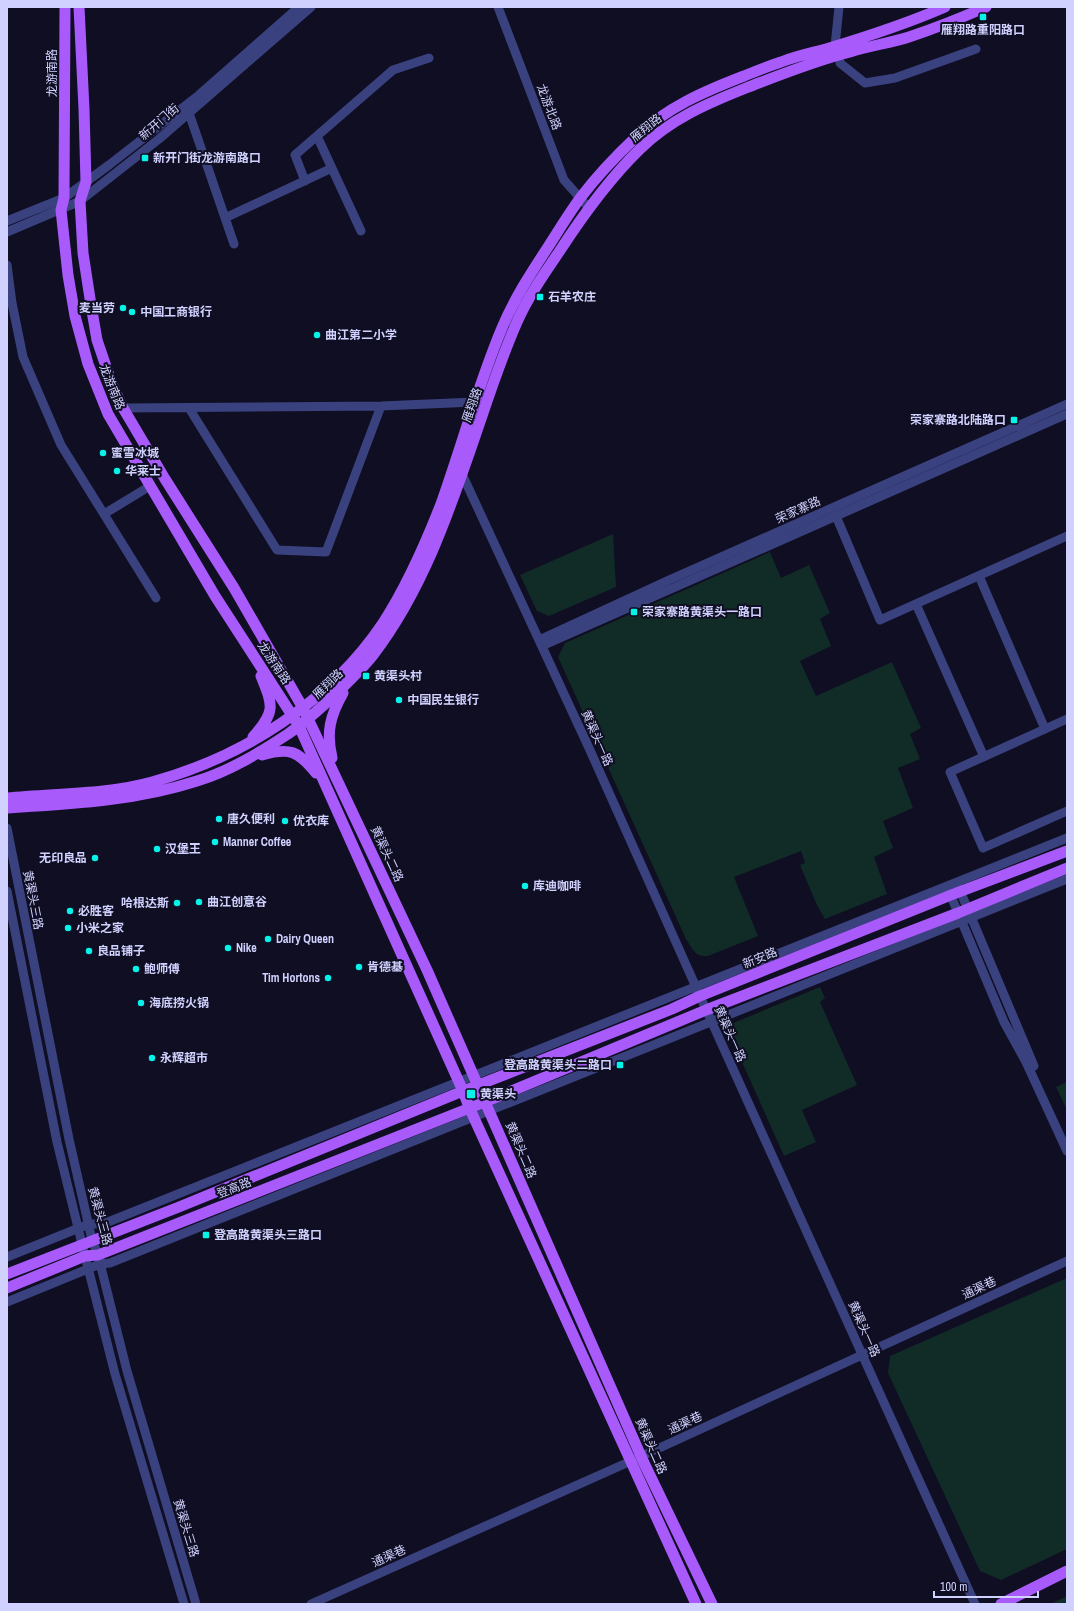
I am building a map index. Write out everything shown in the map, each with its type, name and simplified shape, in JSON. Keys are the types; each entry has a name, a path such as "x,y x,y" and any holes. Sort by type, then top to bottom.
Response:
{"main road":[{"name":"龙游南路","path":"65,7 64,198 61,210 72,303 88,364 108,414 255,660 266,673 299,726"},
{"name":"龙游南路","path":"79,7 86,182 80,201 83,253 98,340 112,384 123,408 164,479 234,588 303,708"},
{"name":"雁翔路","path":"7,808 80,804 142,794 195,782 226,770 246,760 308,719 336,695 376,652 410,598 426,565 462,474 499,367 519,318 541,279 606,185 660,132 691,112 837,50 945,7"},
{"name":"雁翔路","path":"7,798 90,792 138,786 188,770 247,743 292,716 320,694 358,656 383,622 402,590 422,551 440,506 500,333 512,305 580,198 605,168 636,136 668,112 707,91 782,61 909,37 986,7"},
{"path":"247,743 265,722 270,713 271,707 270,696 255,660"},
{"path":"335,775 329,742 331,719 334,709 353,677"},
{"name":"黄渠头二路","path":"303,708 428,970 641,1456 712,1604"},
{"name":"黄渠头二路","path":"299,726 461,1086 471,1112 696,1604"},
{"path":"246,760 278,751 295,753 303,758 325,785"},
{"name":"新安路","path":"461,1086 665,1012 697,991 954,889 1067,851"},
{"path":"471,1112 488,1106 706,1010 964,915 1067,868"},
{"name":"登高路","path":"7,1274 179,1207 461,1086"},
{"name":"登高路","path":"7,1288 85,1256 99,1259 471,1112"},
{"path":"1001,1604 1067,1572"},
{"path":"1018,1604 1067,1580"}],"street":[{"name":"新开门街","path":"7,221 64,198 86,182 154,131 299,7"},
{"name":"新开门街","path":"7,232 80,201 142,153 311,7"},
{"name":"龙游北路","path":"498,7 564,180 589,208"},
{"path":"839,7 837,50 840,63 865,83 895,78 976,49"},
{"path":"305,181 295,155 393,70 429,58"},
{"path":"189,112 234,244"},
{"path":"317,136 361,231"},
{"path":"225,218 332,168"},
{"path":"7,265 12,304 23,357 61,445 156,598"},
{"path":"123,408 381,406 475,402"},
{"name":"荣家寨路","path":"541,643 670,580 1067,404"},
{"path":"189,408 277,550 326,552 381,406"},
{"name":"荣家寨路","path":"541,643 836,516 1067,414"},
{"name":"黄渠头一路","path":"462,474 541,643 975,1604"},
{"path":"104,514 150,486"},
{"path":"836,516 880,620 1067,536"},
{"path":"979,576 1045,729"},
{"path":"916,604 984,757"},
{"path":"1067,719 950,772 983,848 1067,811"},
{"name":"黄渠头三路","path":"7,828 68,1140 89,1224 85,1256 116,1374 184,1604"},
{"path":"1067,838 954,889 1004,1022 1026,1062 1067,1151"},
{"path":"488,1106 711,1022 964,915 1067,879"},
{"name":"黄渠头三路","path":"7,891 57,1142 78,1229 99,1259 127,1371 196,1604"},
{"path":"964,915 1067,1136"},
{"path":"7,1257 89,1224 103,1224 461,1086"},
{"path":"7,1302 88,1269 99,1259"},
{"name":"通渠巷","path":"311,1604 631,1461 1067,1261"}],"green space":[{"path":"613,534 616,587 549,616 537,611 520,575"},
{"path":"770,552 781,578 809,565 830,613 820,619 831,646 800,661 816,696 892,662 921,728 910,734 920,759 898,768 913,808 883,821 893,848 874,857 887,894 825,919 817,905 800,865 805,863 801,851 734,877 758,936 708,956 704,956 694,952 686,939 558,657 565,643"},
{"path":"820,987 825,998 820,1002 857,1085 802,1110 816,1142 784,1156 726,1026"},
{"path":"1067,1082 1067,1110 1056,1087"},
{"path":"1067,1278 1067,1549 1001,1580 980,1571 888,1373 890,1356"},
{"path":"1067,1596 1067,1604 1050,1604"}],"place":[{"name":"雁翔路重阳路口","path":"983,17"},
{"name":"新开门街龙游南路口","path":"145,158"},
{"name":"石羊农庄","path":"540,297"},
{"name":"麦当劳","path":"123,308"},
{"name":"中国工商银行","path":"132,312"},
{"name":"曲江第二小学","path":"317,335"},
{"name":"荣家寨路北陆路口","path":"1014,420"},
{"name":"蜜雪冰城","path":"103,453"},
{"name":"华莱士","path":"117,471"},
{"name":"荣家寨路黄渠头一路口","path":"634,612"},
{"name":"黄渠头村","path":"366,676"},
{"name":"中国民生银行","path":"399,700"},
{"name":"唐久便利","path":"219,819"},
{"name":"优衣库","path":"285,821"},
{"name":"Manner Coffee","path":"215,842"},
{"name":"汉堡王","path":"157,849"},
{"name":"无印良品","path":"95,858"},
{"name":"库迪咖啡","path":"525,886"},
{"name":"曲江创意谷","path":"199,902"},
{"name":"哈根达斯","path":"177,903"},
{"name":"必胜客","path":"70,911"},
{"name":"小米之家","path":"68,928"},
{"name":"Dairy Queen","path":"268,939"},
{"name":"Nike","path":"228,948"},
{"name":"良品铺子","path":"89,951"},
{"name":"肯德基","path":"359,967"},
{"name":"鲍师傅","path":"136,969"},
{"name":"Tim Hortons","path":"328,978"},
{"name":"海底捞火锅","path":"141,1003"},
{"name":"永辉超市","path":"152,1058"},
{"name":"登高路黄渠头二路口","path":"620,1065"},
{"name":"黄渠头","path":"471,1094"},
{"name":"登高路黄渠头三路口","path":"206,1235"}]}
